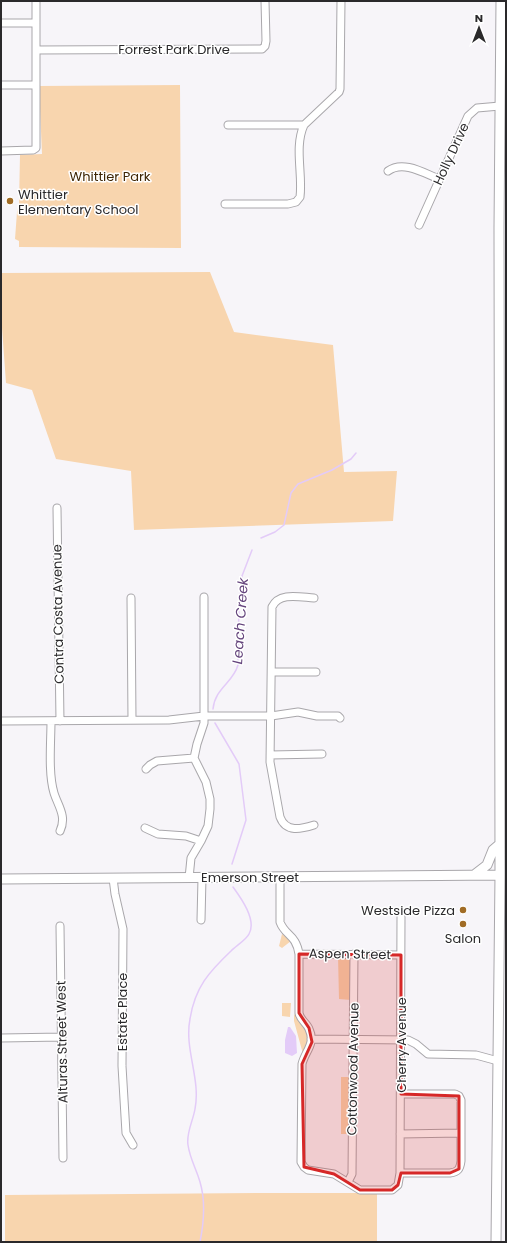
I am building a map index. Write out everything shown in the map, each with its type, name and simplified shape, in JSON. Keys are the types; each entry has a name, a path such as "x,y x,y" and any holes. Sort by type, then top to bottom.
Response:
{"main road":[{"path":"496,1242 500,844 503,772 503,495 499,259 503,138 500,106 501,1"},
{"path":"474,875 487,865 493,850 500,844"},
{"name":"Emerson Street","path":"1,879 500,875"}],"street":[{"path":"1,151 34,150 36,147 36,1"},
{"name":"Forrest Park Drive","path":"36,50 261,49 265,47 266,42 265,1"},
{"path":"226,204 288,204 298,200 300,193 300,134 304,125 339,92 340,89 341,1"},
{"path":"1,23 36,22"},
{"path":"1,85 36,84"},
{"name":"Holly Drive","path":"419,225 439,179 471,113 479,107 500,106"},
{"path":"228,125 304,125"},
{"path":"388,171 398,167 408,168 439,179"},
{"name":"Contra Costa Avenue","path":"57,508 60,721"},
{"path":"189,878 191,858 208,826 210,809 210,799 206,782 194,758 203,728 204,716 204,597"},
{"path":"314,598 283,597 274,604 271,610 272,672 270,755 272,780 282,822 290,828 303,828 314,825"},
{"path":"131,598 132,720"},
{"path":"272,672 316,672"},
{"path":"1,721 169,720 204,716 271,716 298,712 308,715 338,716 340,718"},
{"path":"51,721 52,782 54,793 63,816 63,826 60,831"},
{"path":"270,755 322,754"},
{"path":"146,769 157,761 194,758"},
{"path":"145,828 158,834 186,836 201,841"},
{"path":"280,877 280,922 283,928 297,944 299,954 298,1013 309,1028 312,1039 302,1064 301,1162 306,1169 334,1174 360,1190 392,1190 398,1185 400,1173 457,1171 460,1167 461,1133 461,1100 457,1094 400,1094"},
{"name":"Estate Place","path":"113,878 123,929 122,1066 126,1133 133,1145"},
{"path":"201,920 202,878"},
{"name":"Cherry Avenue","path":"400,1173 401,917"},
{"name":"Alturas Street West","path":"60,926 62,1158"},
{"name":"Aspen Street","path":"299,954 401,955"},
{"name":"Cottonwood Avenue","path":"348,1182 351,1179 352,1174 354,954"},
{"path":"1,1038 62,1037"},
{"path":"312,1039 412,1041 428,1054 476,1055 498,1061"},
{"path":"400,1134 461,1133"}],"highlighted area":[{"path":"299,954 401,955 401,1094 459,1096 459,1169 450,1173 401,1173 398,1185 392,1190 360,1190 334,1174 304,1167 302,1064 312,1042 309,1028 299,1013"}],"green space":[{"name":"Whittier Park","path":"180,85 181,248 19,247 19,241 15,239 19,204 20,155 42,154 39,86"},
{"path":"210,272 234,332 333,345 344,472 397,471 393,521 134,530 131,471 56,459 32,390 6,383 1,314 1,273"},
{"path":"282,934 291,941 282,948 279,946"},
{"path":"338,956 349,957 351,960 351,1000 339,999"},
{"path":"282,1003 291,1003 290,1017 282,1016"},
{"path":"294,1014 306,1027 309,1039 303,1054 294,1021"},
{"path":"341,1077 351,1077 350,1134 341,1134"},
{"path":"377,1193 377,1242 5,1242 5,1195"}],"shaded area":[{"path":"288,1027 290,1027 296,1036 297,1053 292,1056 285,1053 285,1040"}],"waterway":[{"name":"Leach Creek","path":"261,538 275,532 284,525 291,493 298,484 332,470 351,459 356,453"},
{"name":"Leach Creek","path":"213,709 217,696 232,677 238,665 239,603 242,576 252,550"},
{"name":"Leach Creek","path":"215,723 239,764 246,820 232,864"},
{"name":"Leach Creek","path":"200,1242 203,1227 204,1204 200,1182 188,1145 196,1098 196,1086 189,1042 190,1019 195,998 204,981 223,959 246,938 251,928 250,916 247,909 233,887"}],"place":[{"name":"Whittier Elementary School","path":"10,201"},
{"name":"Westside Pizza","path":"463,910"},
{"name":"Salon","path":"463,924"}]}
